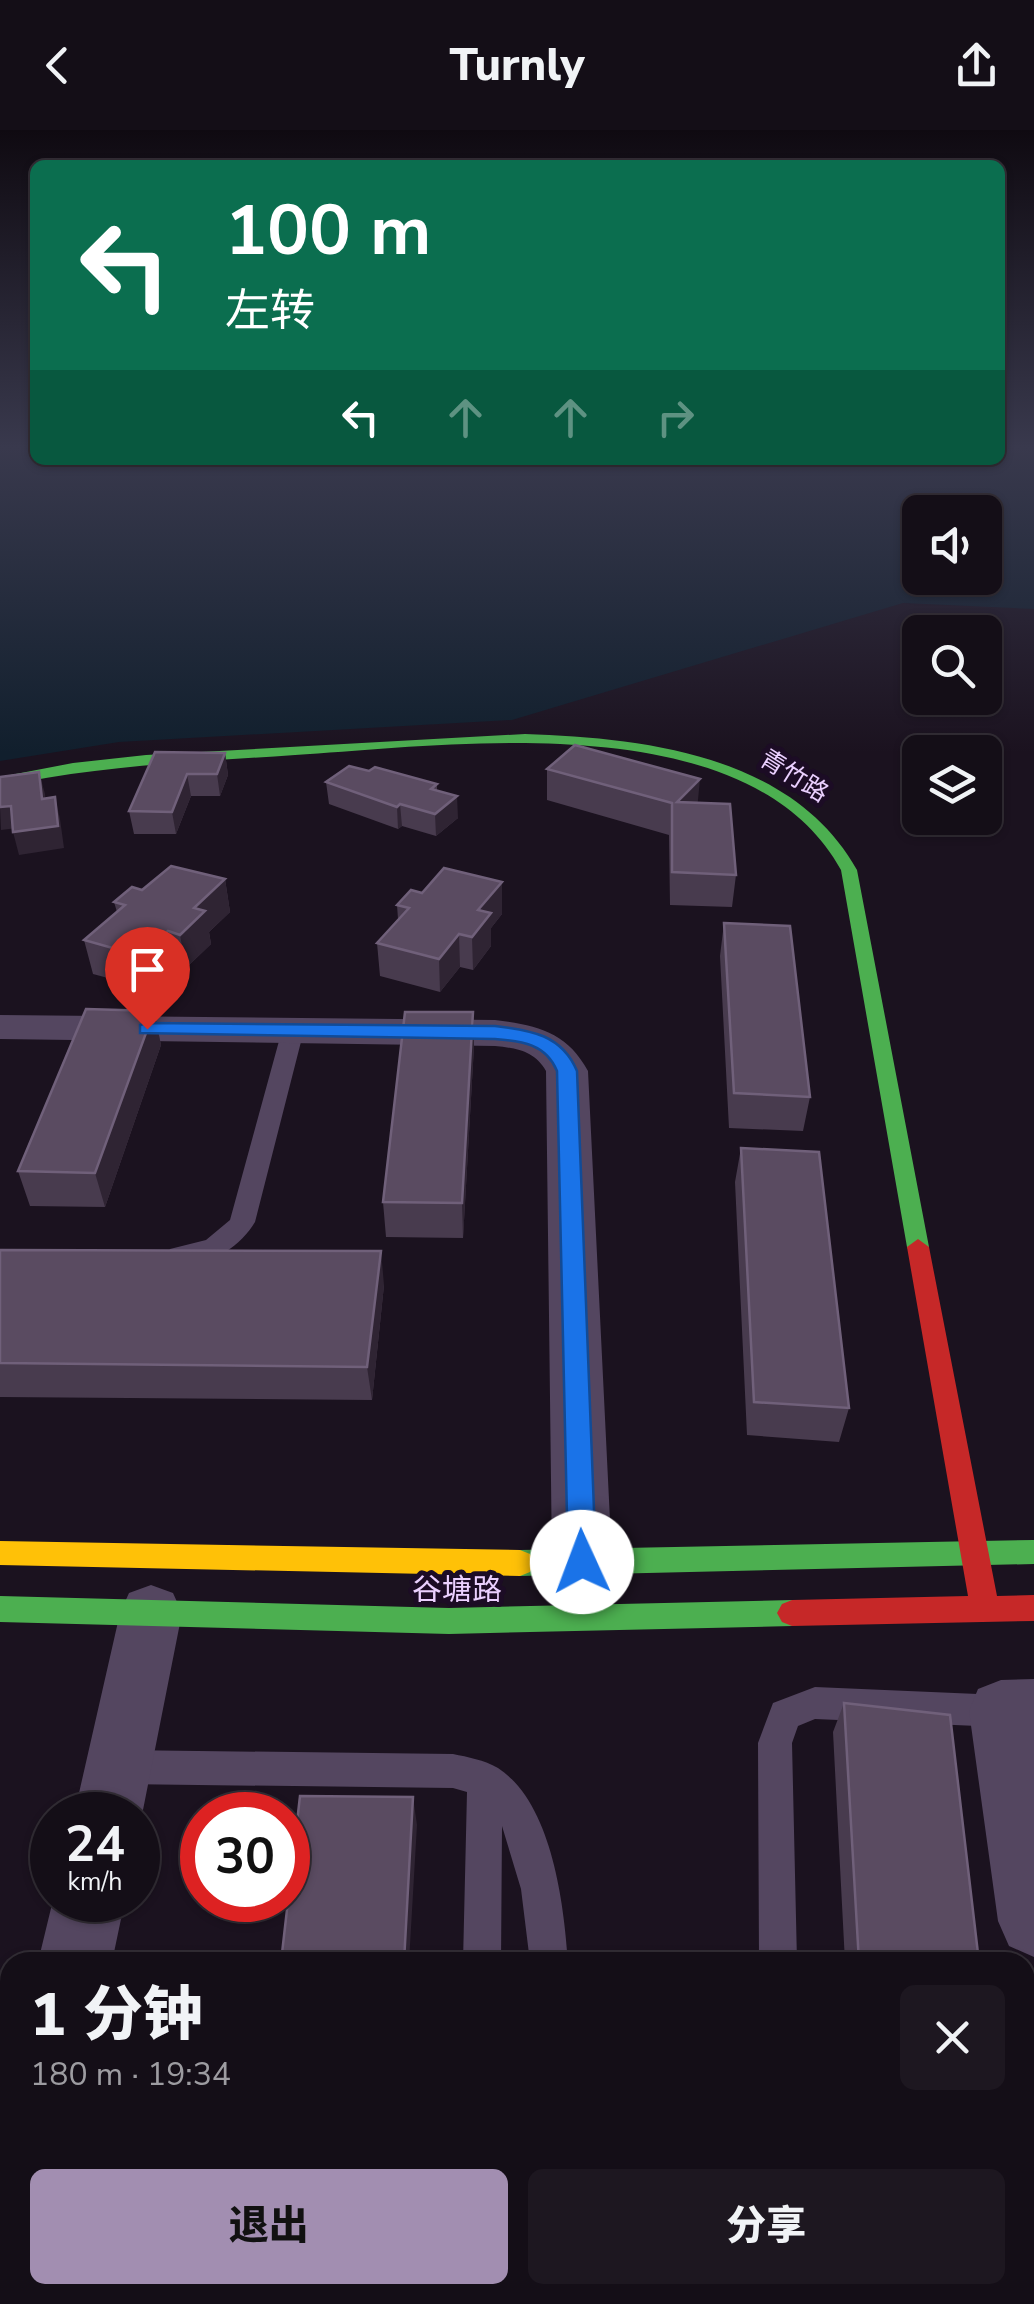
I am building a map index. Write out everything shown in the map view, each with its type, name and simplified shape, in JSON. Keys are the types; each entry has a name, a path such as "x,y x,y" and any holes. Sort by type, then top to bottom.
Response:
{"street":[{"name":"青竹路","path":"0,785 84,766 139,761 464,741 606,741 710,761 742,774 820,823 848,870 976,1610"},
{"path":"0,1027 495,1032 522,1035 548,1044 561,1057 567,1071 582,1562"},
{"name":"谷塘路","path":"0,1553 582,1562 1034,1552"},
{"name":"谷塘路","path":"0,1609 449,1621 1034,1608"},
{"path":"113,1791 152,1613"},
{"path":"1018,1710 1034,1921"},
{"path":"77,1952 84,1922"}],"lane":[{"path":"160,1256 211,1250 232,1240 242,1222 294,1030"},
{"path":"778,1952 775,1743 785,1715 815,1703 1018,1710"},
{"path":"113,1791 453,1770 486,1781 510,1808 532,1852 547,1952"},
{"path":"482,1952 486,1781"}],"shaded area":[{"path":"0,548 902,548 902,595 1002,595 1002,548 1034,548 1034,609 903,603 512,720 119,742 0,761"}],"building":[{"path":"575,745 700,779 677,802 730,804 736,875 672,872 672,803 547,769"},
{"path":"155,752 225,753 217,774 187,774 172,812 129,811"},
{"path":"349,766 369,771 375,767 437,784 431,789 457,796 435,814 400,804 397,807 326,782"},
{"path":"39,772 42,799 55,797 58,826 13,832 11,806 0,807 0,777"},
{"path":"171,866 225,879 194,908 205,911 180,935 168,931 141,956 84,940 125,905 114,902 132,887 142,890"},
{"path":"444,868 502,882 478,910 491,913 472,937 459,934 439,959 377,943 409,908 397,905 411,890 422,893"},
{"path":"724,923 790,926 810,1097 734,1093"},
{"path":"86,1009 154,1011 95,1173 18,1171"},
{"path":"405,1012 473,1012 462,1203 383,1202"},
{"path":"741,1148 819,1152 849,1408 754,1402"},
{"path":"0,1250 381,1251 367,1367 0,1363"},
{"path":"844,1703 950,1715 978,1952 858,1952"},
{"path":"310,1796 413,1797 405,1952 282,1952 286,1922 310,1922"}],"traffic: fast":[{"path":"0,782 146,760 525,738 640,747 695,760 767,789 820,827 849,870 918,1247"},
{"path":"520,1563 1034,1552"},
{"path":"0,1609 449,1621 792,1613"}],"traffic: slow":[{"path":"0,1553 520,1563"}],"traffic: jam":[{"path":"918,1247 985,1609"},
{"path":"792,1613 1034,1608"}],"route":[{"path":"147,1029 495,1032 522,1035 548,1044 561,1057 567,1071 582,1562"}]}
